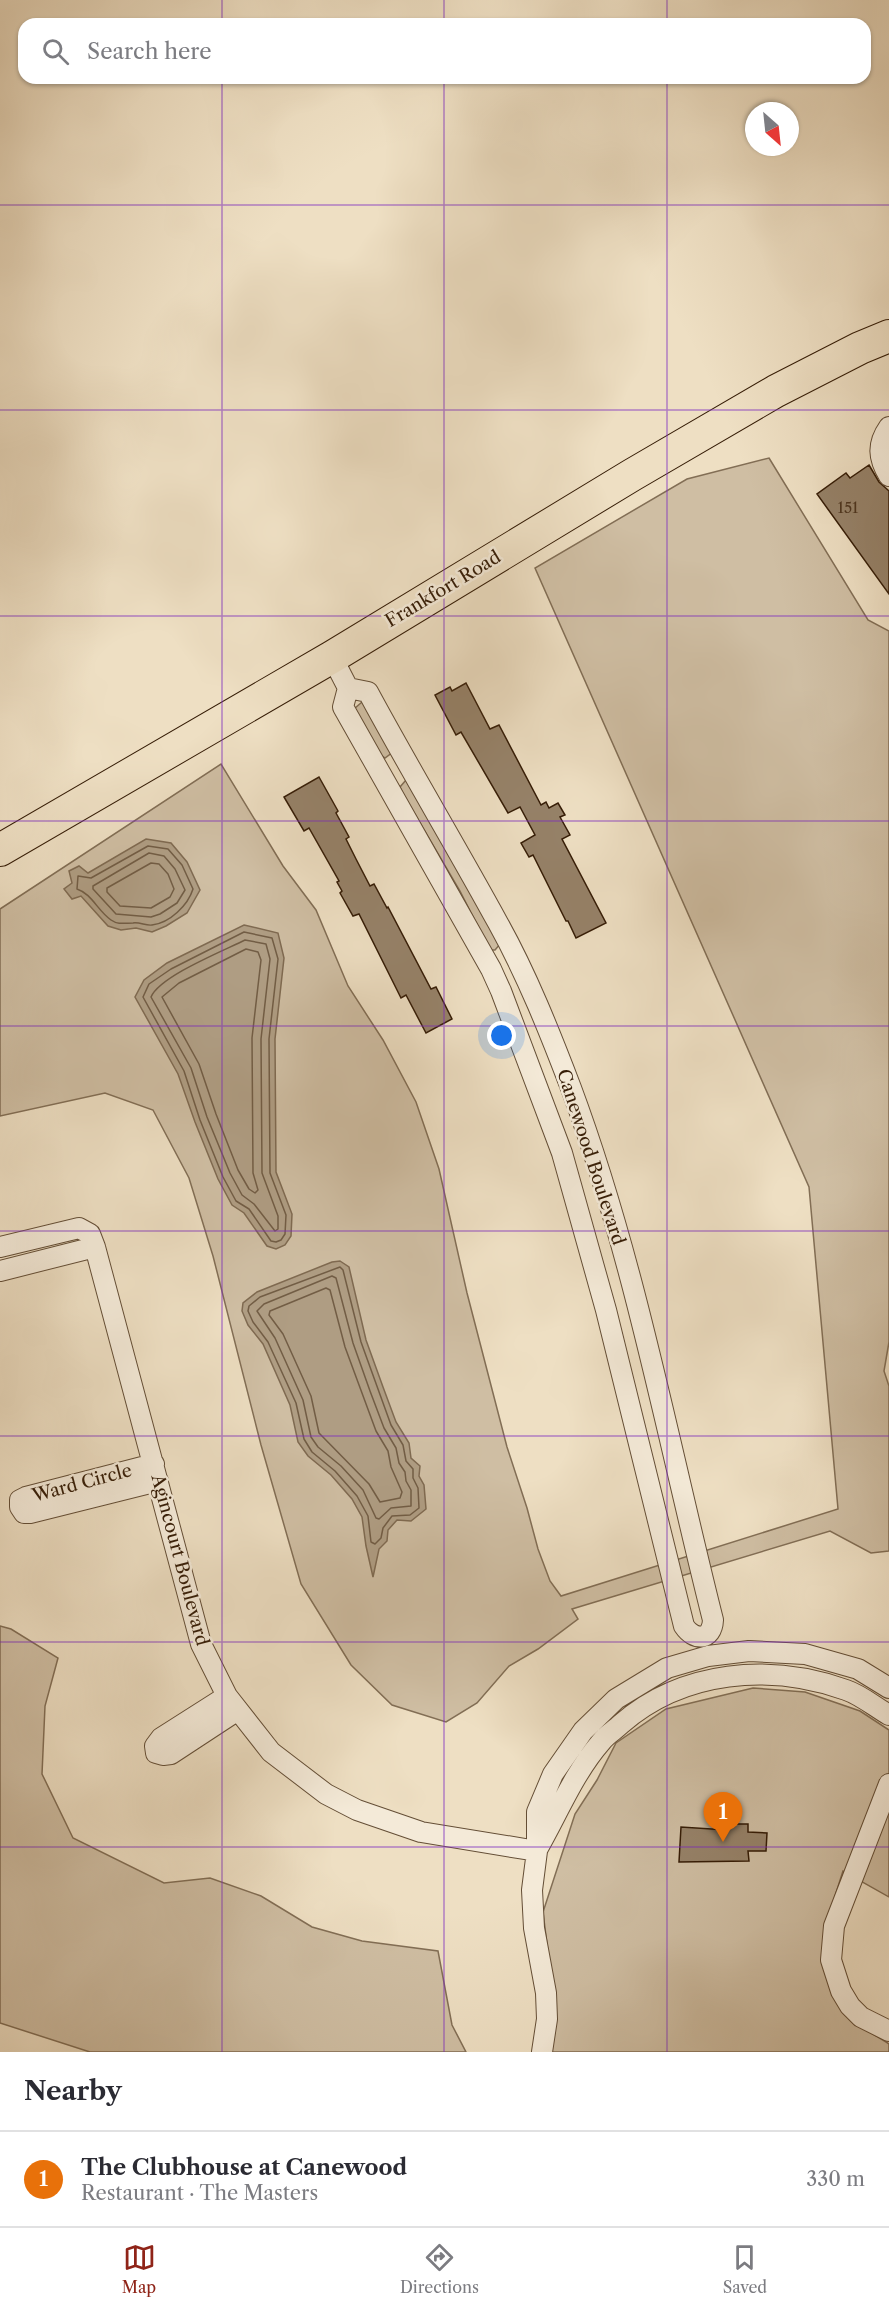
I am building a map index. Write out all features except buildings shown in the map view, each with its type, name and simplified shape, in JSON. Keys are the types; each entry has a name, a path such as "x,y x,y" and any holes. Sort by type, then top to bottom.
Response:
{"main road":[{"name":"Frankfort Road","path":"0,850 332,657 632,475 776,391 860,348 889,336"}],"street":[{"path":"889,427 882,438 879,449 889,476"},
{"name":"Canewood Boulevard","path":"332,657 348,688 343,706 501,990 541,1095 562,1153 606,1310 684,1626 695,1637 702,1637 713,1627 713,1620 689,1514 634,1298 590,1141 549,1035 500,925 368,692 348,688"},
{"path":"0,1247 79,1228 90,1233 95,1247 0,1270"},
{"name":"Agincourt Boulevard","path":"95,1247 201,1644 233,1703 271,1752 326,1794 357,1810 421,1832 537,1851"},
{"name":"Ward Circle","path":"156,1473 30,1514 24,1512 20,1506 20,1500 26,1497 156,1473"},
{"path":"659,1521 689,1514"},
{"name":"Canewood Boulevard","path":"702,1637 713,1678"},
{"path":"542,2052 547,2019 546,1993 534,1928 532,1890 537,1851 537,1812 553,1774 583,1731 616,1700 666,1668 708,1656 749,1651 805,1654 858,1669 889,1689"},
{"path":"537,1851 569,1790 601,1741 635,1712 676,1690 713,1678 750,1674 801,1677 848,1690 889,1715"},
{"path":"889,1784 834,1926 831,1960 841,1991 850,2006 861,2017 889,2031"}],"shaded area":[{"path":"769,458 868,620 889,631 889,1342 884,1371 889,1386 889,1551 871,1553 830,1531 572,1609 578,1619 538,1649 509,1666 477,1703 446,1722 392,1705 351,1665 301,1584 261,1445 213,1256 189,1178 153,1110 105,1093 0,1116 0,909 221,764 283,866 316,910 348,986 383,1040 416,1102 439,1169 467,1293 507,1447 538,1549 550,1581 561,1596 838,1509 809,1187 535,568 687,479"},
{"path":"362,702 365,703 393,752 385,758 354,709"},
{"path":"406,780 501,943 495,950 490,950 460,891 403,794 400,787"},
{"path":"0,1626 11,1629 58,1658 45,1706 42,1774 73,1838 164,1883 210,1878 261,1896 312,1927 362,1941 438,1951 452,2025 466,2052 90,2052 0,2023"},
{"path":"753,1688 805,1692 860,1711 889,1730 889,1897 843,1871 828,1922 825,1958 832,1992 841,2008 857,2023 889,2044 889,2052 551,2052 549,1960 543,1912 575,1814 597,1780 616,1743 666,1709"}],"water":[{"path":"146,839 171,843 187,862 200,890 187,913 166,926 152,932 136,928 121,930 108,926 81,896 72,899 64,889 72,883 69,871 79,866 88,873"},
{"path":"244,925 278,933 284,958 275,1039 276,1172 292,1214 291,1236 285,1245 276,1249 267,1246 244,1213 232,1205 218,1179 178,1074 135,997 144,980 167,963"},
{"path":"340,1261 349,1267 366,1340 396,1422 409,1443 411,1458 420,1466 419,1476 424,1485 426,1509 411,1521 397,1520 388,1530 387,1541 379,1549 373,1577 362,1517 352,1499 331,1475 308,1456 298,1442 290,1405 263,1344 248,1325 242,1311 243,1303 257,1292 332,1262"}],"place":[{"name":"The Clubhouse at Canewood","path":"723,1842"}]}
